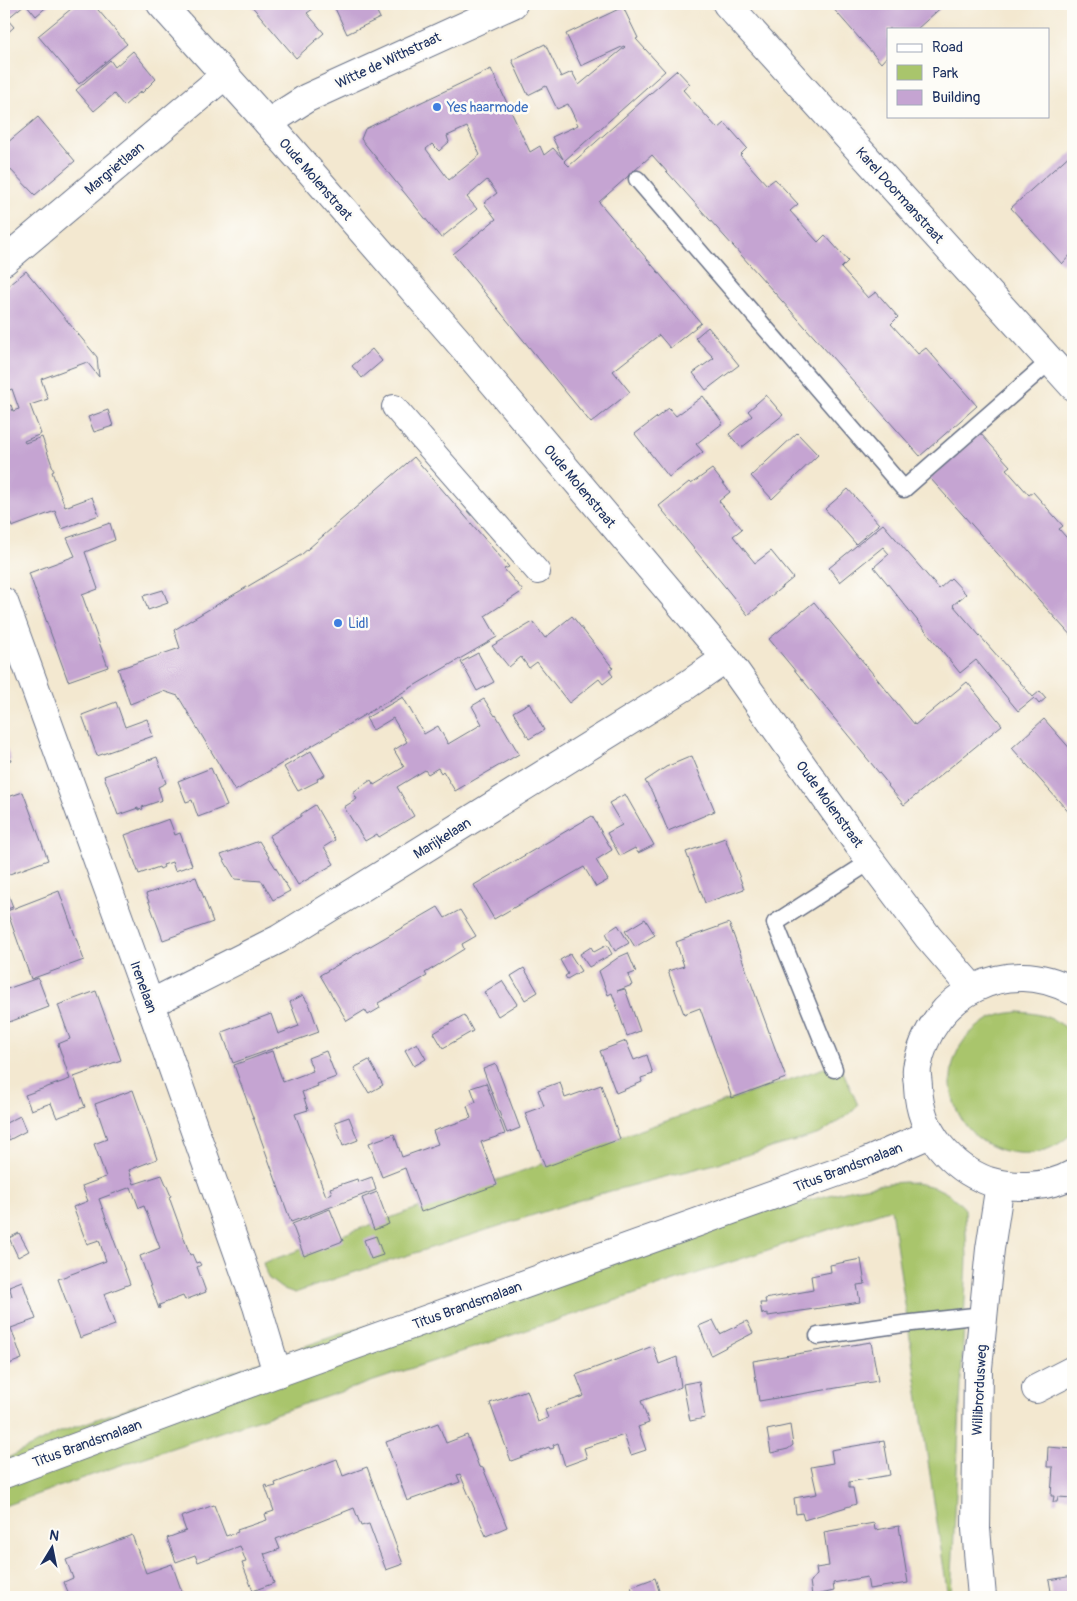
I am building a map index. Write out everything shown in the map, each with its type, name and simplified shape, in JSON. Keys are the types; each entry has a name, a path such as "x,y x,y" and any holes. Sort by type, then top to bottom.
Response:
{"street":[{"name":"Oude Molenstraat","path":"161,4 268,123 464,348 726,658 871,861 928,937 973,988"},
{"name":"Witte de Withstraat","path":"268,123 307,98 513,4"},
{"name":"Karel Doormanstraat","path":"727,4 1073,386"},
{"name":"Margrietlaan","path":"4,261 225,75"},
{"path":"394,407 538,572"},
{"name":"Irenelaan","path":"4,602 150,1004 256,1306 277,1373"},
{"name":"Marijkelaan","path":"150,1004 279,939 687,685 726,658"},
{"path":"1073,991 1061,984 1032,976 1002,978 973,988 946,1008 926,1036 917,1069 918,1103 930,1134 951,1160 977,1177 1000,1184 1041,1185 1073,1174"},
{"name":"Titus Brandsmalaan","path":"4,1474 277,1373 866,1162 930,1134"},
{"name":"Willibrordusweg","path":"982,1597 976,1529 978,1368 990,1249 1000,1184"},
{"path":"1036,1389 1073,1370"}],"lane":[{"path":"637,179 904,489 1050,361"},
{"path":"834,1069 775,923 871,861"},
{"path":"818,1336 983,1315"}],"green space":[{"path":"1018,1012 1048,1017 1061,1024 1073,1034 1073,1132 1055,1146 1033,1153 1018,1153 994,1147 974,1135 961,1118 953,1097 951,1076 956,1054 968,1035 991,1018 1002,1014"},
{"path":"839,1063 858,1105 852,1112 820,1134 599,1194 295,1293 281,1288 268,1278 263,1263 598,1144"},
{"path":"905,1182 923,1184 945,1192 965,1209 967,1259 951,1597 948,1597 891,1209 112,1468 4,1506 4,1460 60,1432 337,1335 613,1250 853,1189"}],"building":[{"path":"4,4 25,4 7,19 14,27 4,36"},
{"path":"26,4 50,4 36,16"},
{"path":"77,4 93,4 127,44 79,84 38,36"},
{"path":"250,4 320,4 307,13 324,33 296,58"},
{"path":"333,4 373,4 380,18 347,34"},
{"path":"834,4 945,4 918,28 887,28 887,56 881,63 831,6"},
{"path":"623,7 638,38 636,39 665,71 564,161 569,166 677,70 690,84 683,90 718,129 725,123 747,148 740,155 767,185 775,179 798,204 790,211 818,242 825,235 848,261 841,268 868,298 876,292 898,317 891,324 918,354 926,348 977,406 920,456 652,155 599,202 701,323 670,348 659,335 613,371 630,392 591,423 453,254 496,219 484,203 497,193 487,180 467,197 477,209 441,238 361,139 365,129 491,69 530,152 540,146 544,155 553,148 563,159 552,137 578,125 568,104 557,109 546,86 528,95 512,60 545,44 561,77 572,72 579,85 625,47 581,66 566,34","holes":["467,127 480,155 449,180 426,149 432,144 439,151 449,142 447,136"]},
{"path":"133,51 156,79 142,93 141,91 124,106 114,94 94,111 76,90 110,60 115,67"},
{"path":"38,117 75,161 35,195 4,163 4,140 7,143"},
{"path":"1073,152 1073,252 1062,264 1011,208"},
{"path":"26,271 97,357 99,377 87,362 41,379 48,399 30,405 41,434 24,441 25,443 42,437 65,507 92,497 99,515 62,529 55,511 12,527 4,506 4,408 11,405 13,411 19,409 12,389 4,392 4,289"},
{"path":"708,327 739,365 706,390 693,373 714,358 695,338"},
{"path":"372,349 382,361 362,378 352,366"},
{"path":"766,395 783,415 741,448 729,434 752,416 748,411"},
{"path":"703,396 723,423 696,444 703,452 669,477 635,434 669,408 676,416"},
{"path":"108,410 113,426 94,432 88,417"},
{"path":"797,433 818,455 772,499 751,476"},
{"path":"980,433 1010,466 1006,469 1029,495 1033,492 1063,526 1059,529 1073,545 1073,638 930,478"},
{"name":"Lidl","path":"414,457 509,567 504,569 523,591 485,616 497,637 235,791 178,696 163,691 130,704 118,669 180,648 174,630 301,555"},
{"path":"712,469 730,492 719,501 742,529 733,536 755,563 771,551 793,578 748,615 659,506 689,482 691,484"},
{"path":"848,489 879,524 856,544 825,509"},
{"path":"110,523 115,540 85,552 98,589 82,595 108,667 68,681 29,573 75,556 67,538"},
{"path":"883,524 939,589 951,578 966,594 953,605 1033,697 1040,691 1046,698 1039,704 1034,698 1018,711 976,660 960,673 874,567 889,554 883,547 840,582 829,568"},
{"path":"163,590 168,603 148,610 143,596"},
{"path":"814,602 915,725 967,682 1002,725 904,805 769,639"},
{"path":"572,616 613,668 609,671 613,676 603,684 599,679 569,703 537,662 529,668 521,657 509,667 492,646 533,622 545,638"},
{"path":"478,653 494,682 477,691 461,662"},
{"path":"403,697 424,734 438,726 448,744 482,724 472,706 484,699 496,715 519,754 455,791 443,771 441,773 438,768 428,774 425,770 397,787 414,816 379,837 377,834 365,841 344,807 357,799 353,792 371,780 374,785 404,767 394,750 407,742 393,718 373,730 366,718"},
{"path":"116,702 125,727 147,719 153,736 97,756 82,715"},
{"path":"529,703 544,730 529,739 513,712"},
{"path":"1044,719 1073,752 1073,817 1012,748"},
{"path":"4,741 11,760 4,762"},
{"path":"311,751 325,775 317,779 318,781 298,791 284,767"},
{"path":"692,756 715,811 668,831 652,792 645,781 666,767"},
{"path":"157,757 166,783 158,787 162,800 142,807 143,809 138,810 138,808 118,815 104,776"},
{"path":"211,768 227,806 198,817 192,800 186,802 178,781"},
{"path":"23,792 48,860 4,876 4,794 5,798"},
{"path":"625,794 654,845 638,853 635,848 620,856 607,833 622,825 609,803"},
{"path":"315,805 335,840 324,847 334,864 298,885 269,836"},
{"path":"592,816 612,850 596,860 608,880 596,887 584,867 494,919 474,885"},
{"path":"169,819 175,835 180,833 192,865 175,871 172,862 163,865 164,867 160,869 159,867 139,874 125,835"},
{"path":"725,838 744,889 705,903 686,852"},
{"path":"259,841 290,891 273,900 262,881 235,879 221,855"},
{"path":"196,877 213,922 163,940 146,894"},
{"path":"4,883 13,907 4,910"},
{"path":"59,891 84,960 31,979 7,911"},
{"path":"438,907 445,918 460,910 476,936 462,944 464,949 425,973 427,976 378,1003 380,1008 368,1015 365,1010 347,1021 320,975"},
{"path":"645,919 655,935 635,947 625,931"},
{"path":"729,923 786,1078 732,1098 700,1008 684,1014 668,971 684,966 676,942"},
{"path":"618,925 629,943 615,951 606,933"},
{"path":"607,945 612,954 589,967 580,954 591,947 594,952"},
{"path":"628,953 636,972 628,975 632,985 617,991 625,989 640,1031 627,1036 612,993 608,995 599,971"},
{"path":"570,954 581,971 567,979 565,976 568,974 560,960"},
{"path":"524,968 538,992 525,1000 511,976"},
{"path":"38,978 49,1007 4,1024 4,990"},
{"path":"502,981 517,1004 498,1016 484,992"},
{"path":"96,991 121,1060 74,1077 85,1107 57,1118 51,1103 31,1110 25,1095 70,1079 58,1044 70,1039 58,1005"},
{"path":"303,995 310,1006 319,1032 233,1063 222,1032 271,1014 278,1034 299,1026 290,1002"},
{"path":"464,1015 473,1031 443,1048 434,1033"},
{"path":"626,1041 634,1060 647,1055 653,1074 641,1078 642,1082 616,1093 600,1051"},
{"path":"417,1043 426,1059 414,1066 405,1050"},
{"path":"272,1051 283,1082 313,1071 308,1058 326,1051 336,1077 302,1092 308,1110 295,1114 326,1196 332,1193 330,1188 357,1179 358,1182 372,1177 376,1190 291,1222 234,1065"},
{"path":"369,1060 383,1085 369,1093 354,1068"},
{"path":"496,1064 520,1128 507,1133 483,1069"},
{"path":"560,1082 565,1098 601,1085 620,1139 545,1167 525,1113 544,1106 538,1090"},
{"path":"486,1083 505,1134 481,1142 497,1185 421,1212 405,1168 382,1177 369,1143 394,1134 402,1157 438,1144 433,1131 471,1118 467,1106 476,1102 471,1088"},
{"path":"133,1090 157,1159 129,1170 134,1184 162,1175 171,1196 169,1197 190,1255 192,1254 196,1263 199,1262 201,1265 197,1267 206,1292 185,1300 183,1296 159,1305 159,1309 140,1256 160,1248 144,1206 139,1208 131,1187 99,1199 130,1284 104,1294 115,1325 80,1338 58,1279 106,1261 99,1240 87,1244 73,1207 88,1201 82,1186 106,1177 94,1144 107,1139 95,1104"},
{"path":"20,1116 26,1131 9,1140 4,1124"},
{"path":"349,1117 358,1140 343,1146 335,1122"},
{"path":"377,1192 389,1224 374,1230 362,1198"},
{"path":"330,1209 343,1241 304,1256 292,1224"},
{"path":"19,1233 29,1251 18,1257 9,1238"},
{"path":"376,1236 383,1255 371,1259 364,1240"},
{"path":"861,1259 865,1284 857,1285 860,1302 768,1316 768,1313 762,1314 760,1303 766,1303 765,1299 813,1290 811,1276 831,1272 830,1265"},
{"path":"22,1281 36,1319 11,1328 22,1359 4,1366 4,1299 12,1296 9,1286"},
{"path":"713,1320 720,1334 747,1321 753,1333 711,1355 699,1326"},
{"path":"871,1342 878,1381 759,1401 753,1361"},
{"path":"653,1346 659,1364 677,1357 681,1387 641,1401 649,1423 638,1427 646,1450 631,1455 624,1435 584,1448 587,1458 565,1466 558,1443 553,1445 554,1448 550,1449 549,1447 511,1461 490,1403 527,1390 538,1422 548,1418 545,1410 584,1396 576,1375"},
{"path":"699,1381 705,1418 690,1421 683,1384"},
{"path":"438,1423 446,1443 467,1435 479,1467 483,1468 507,1527 486,1536 460,1474 457,1475 460,1482 407,1501 386,1442"},
{"path":"790,1425 793,1445 788,1449 771,1453 767,1430"},
{"path":"884,1441 890,1475 849,1482 849,1488 853,1488 856,1504 804,1520 802,1513 796,1514 794,1498 817,1494 811,1467 833,1463 831,1450"},
{"path":"1048,1447 1073,1449 1073,1498 1058,1497 1057,1502 1053,1502 1054,1496 1051,1496 1053,1467 1047,1467"},
{"path":"337,1459 343,1476 367,1467 403,1564 386,1570 369,1524 361,1526 354,1508 276,1539 280,1549 264,1553 274,1583 253,1591 242,1563 246,1562 240,1546 198,1562 195,1555 176,1562 167,1538 186,1531 181,1517 214,1505 226,1536 238,1532 237,1530 267,1520 265,1514 274,1511 265,1486 267,1485 268,1488 276,1486 275,1483"},
{"path":"874,1523 875,1530 899,1526 908,1583 869,1589 867,1577 833,1583 834,1591 812,1596 810,1581 817,1575 816,1568 829,1566 824,1532"},
{"path":"132,1535 146,1573 172,1564 183,1595 177,1597 70,1597 64,1582 73,1578 66,1560"},
{"path":"1073,1576 1073,1597 1052,1597 1049,1580"},
{"path":"655,1578 661,1597 635,1597 631,1587"}],"place":[{"name":"Yes haarmode","path":"437,107"},
{"name":"Lidl","path":"338,623"}]}
